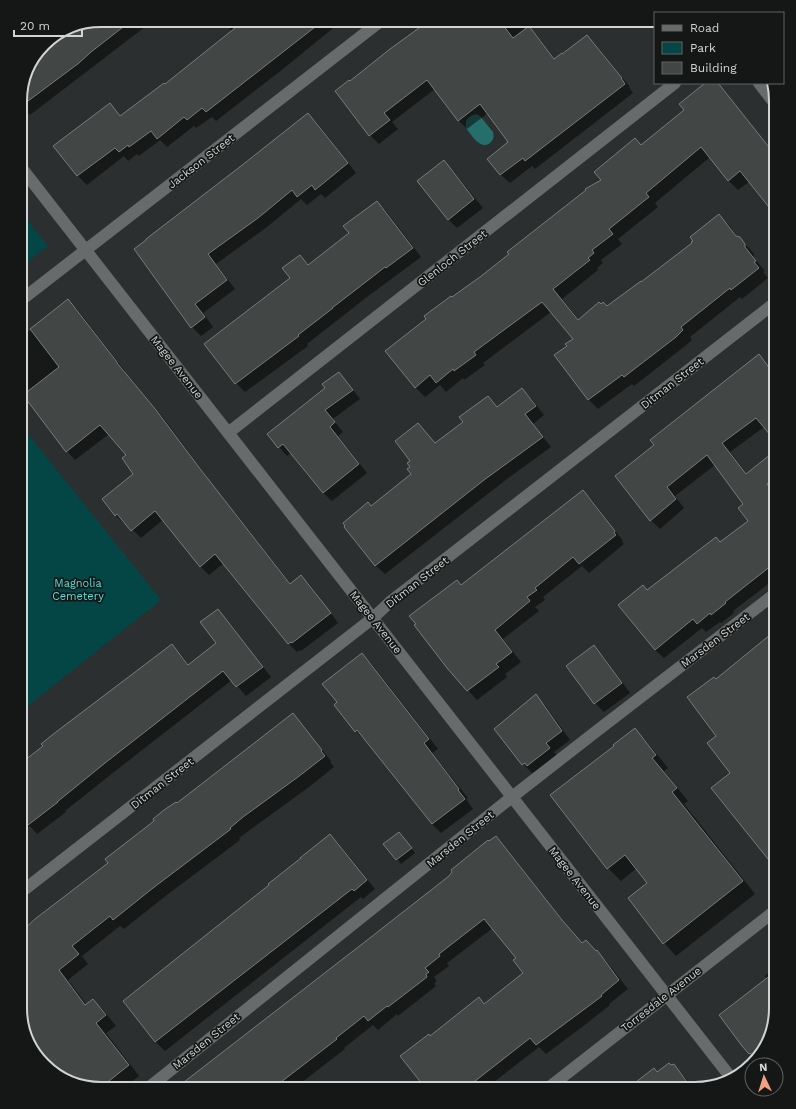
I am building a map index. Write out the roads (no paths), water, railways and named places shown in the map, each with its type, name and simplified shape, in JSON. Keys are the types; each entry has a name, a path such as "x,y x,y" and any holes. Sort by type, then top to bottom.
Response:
{"street":[{"name":"Jackson Street","path":"27,296 373,27"},
{"name":"Glenloch Street","path":"228,433 674,84"},
{"path":"760,84 768,95"},
{"name":"Magee Avenue","path":"27,175 728,1074"},
{"name":"Ditman Street","path":"27,888 769,307"},
{"name":"Marsden Street","path":"156,1082 512,797 769,598"},
{"name":"Torresdale Avenue","path":"556,1082 769,915"}],"park label":[{"name":"Magnolia Cemetery","path":"78,589"}]}
